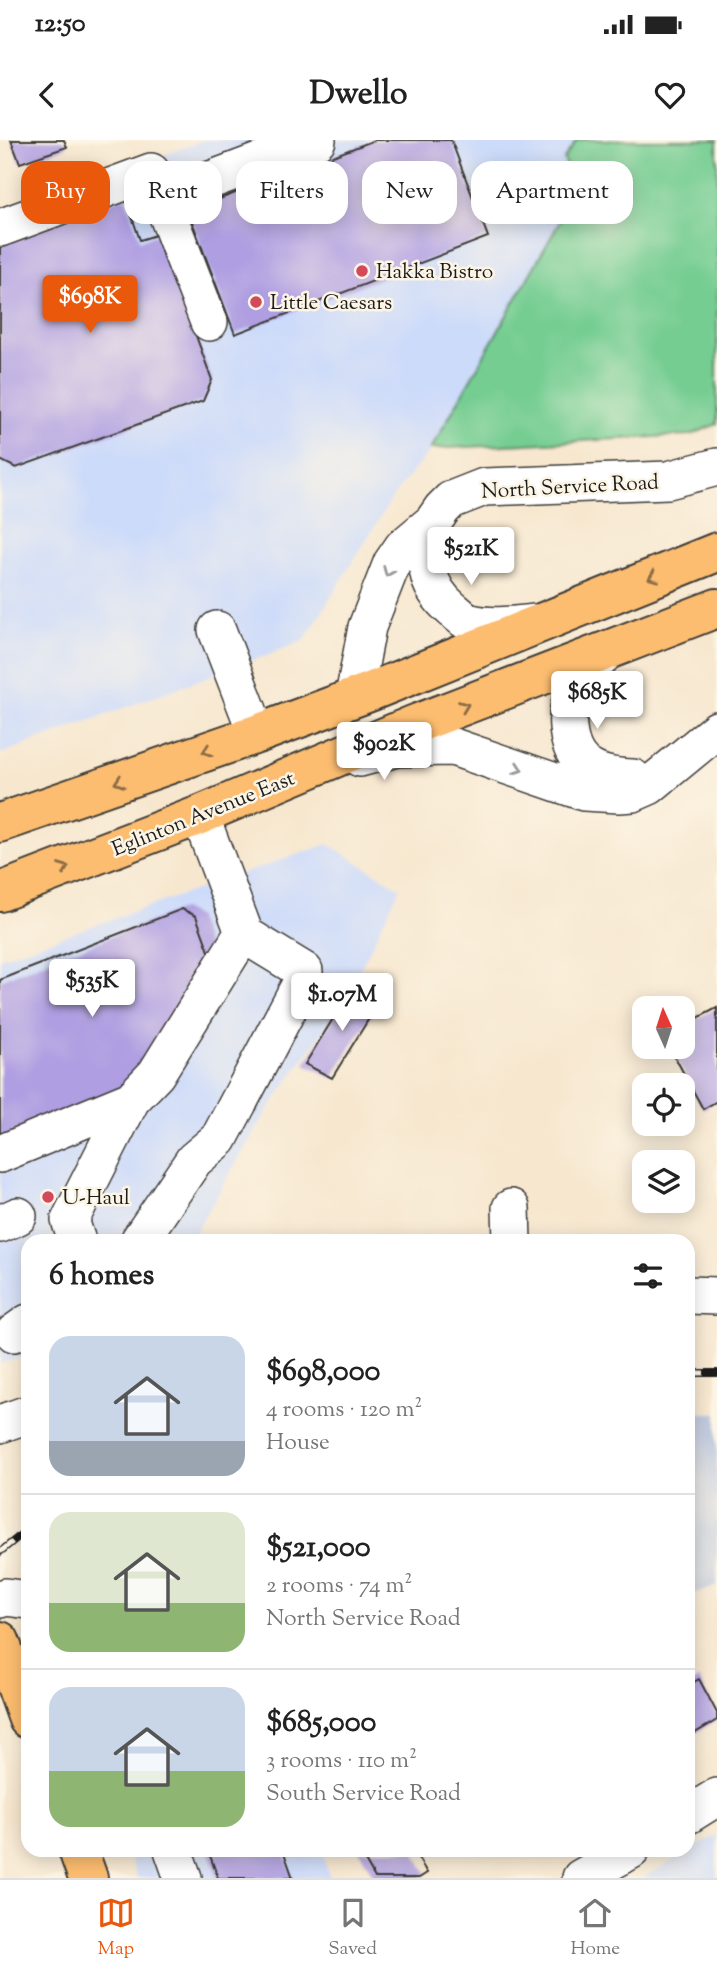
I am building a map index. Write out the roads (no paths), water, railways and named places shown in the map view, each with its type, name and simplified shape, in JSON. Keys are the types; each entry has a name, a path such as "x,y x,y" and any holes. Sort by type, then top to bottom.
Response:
{"main road":[{"path":"0,823 354,698 717,552"},
{"name":"Eglinton Avenue East","path":"0,892 200,815 413,725 717,608"},
{"path":"0,1641 21,1699"},
{"path":"80,1857 88,1878"}],"street":[{"path":"222,176 317,140"},
{"path":"0,228 124,182"},
{"path":"170,224 209,322"},
{"name":"North Service Road","path":"354,698 366,627 392,563 403,547 433,522 451,500 484,487 668,480 717,467"},
{"path":"433,522 427,566 431,584 442,600 468,622 499,626 537,623"},
{"path":"217,630 257,734"},
{"path":"607,651 573,696 567,712 569,746 586,765 601,774 618,778 662,777"},
{"path":"311,770 397,748 453,747 584,792 633,793 662,777 717,730"},
{"path":"144,1234 194,1160 219,1139 304,978 304,971 245,935 200,815"},
{"path":"75,1234 70,1220 131,1100 156,1074 240,937 245,935"},
{"path":"0,1154 131,1100"},
{"path":"695,1295 717,1296"},
{"path":"0,1424 21,1416"},
{"path":"0,1599 21,1599"},
{"path":"695,1811 717,1797"},
{"path":"176,1857 183,1878"},
{"path":"581,1878 618,1857"}],"railway":[{"path":"695,1373 717,1373"},
{"path":"0,1552 21,1535"}],"place":[{"name":"Hakka Bistro","path":"362,271"},
{"name":"Little Caesars","path":"256,302"},
{"name":"U-Haul","path":"48,1197"}]}
